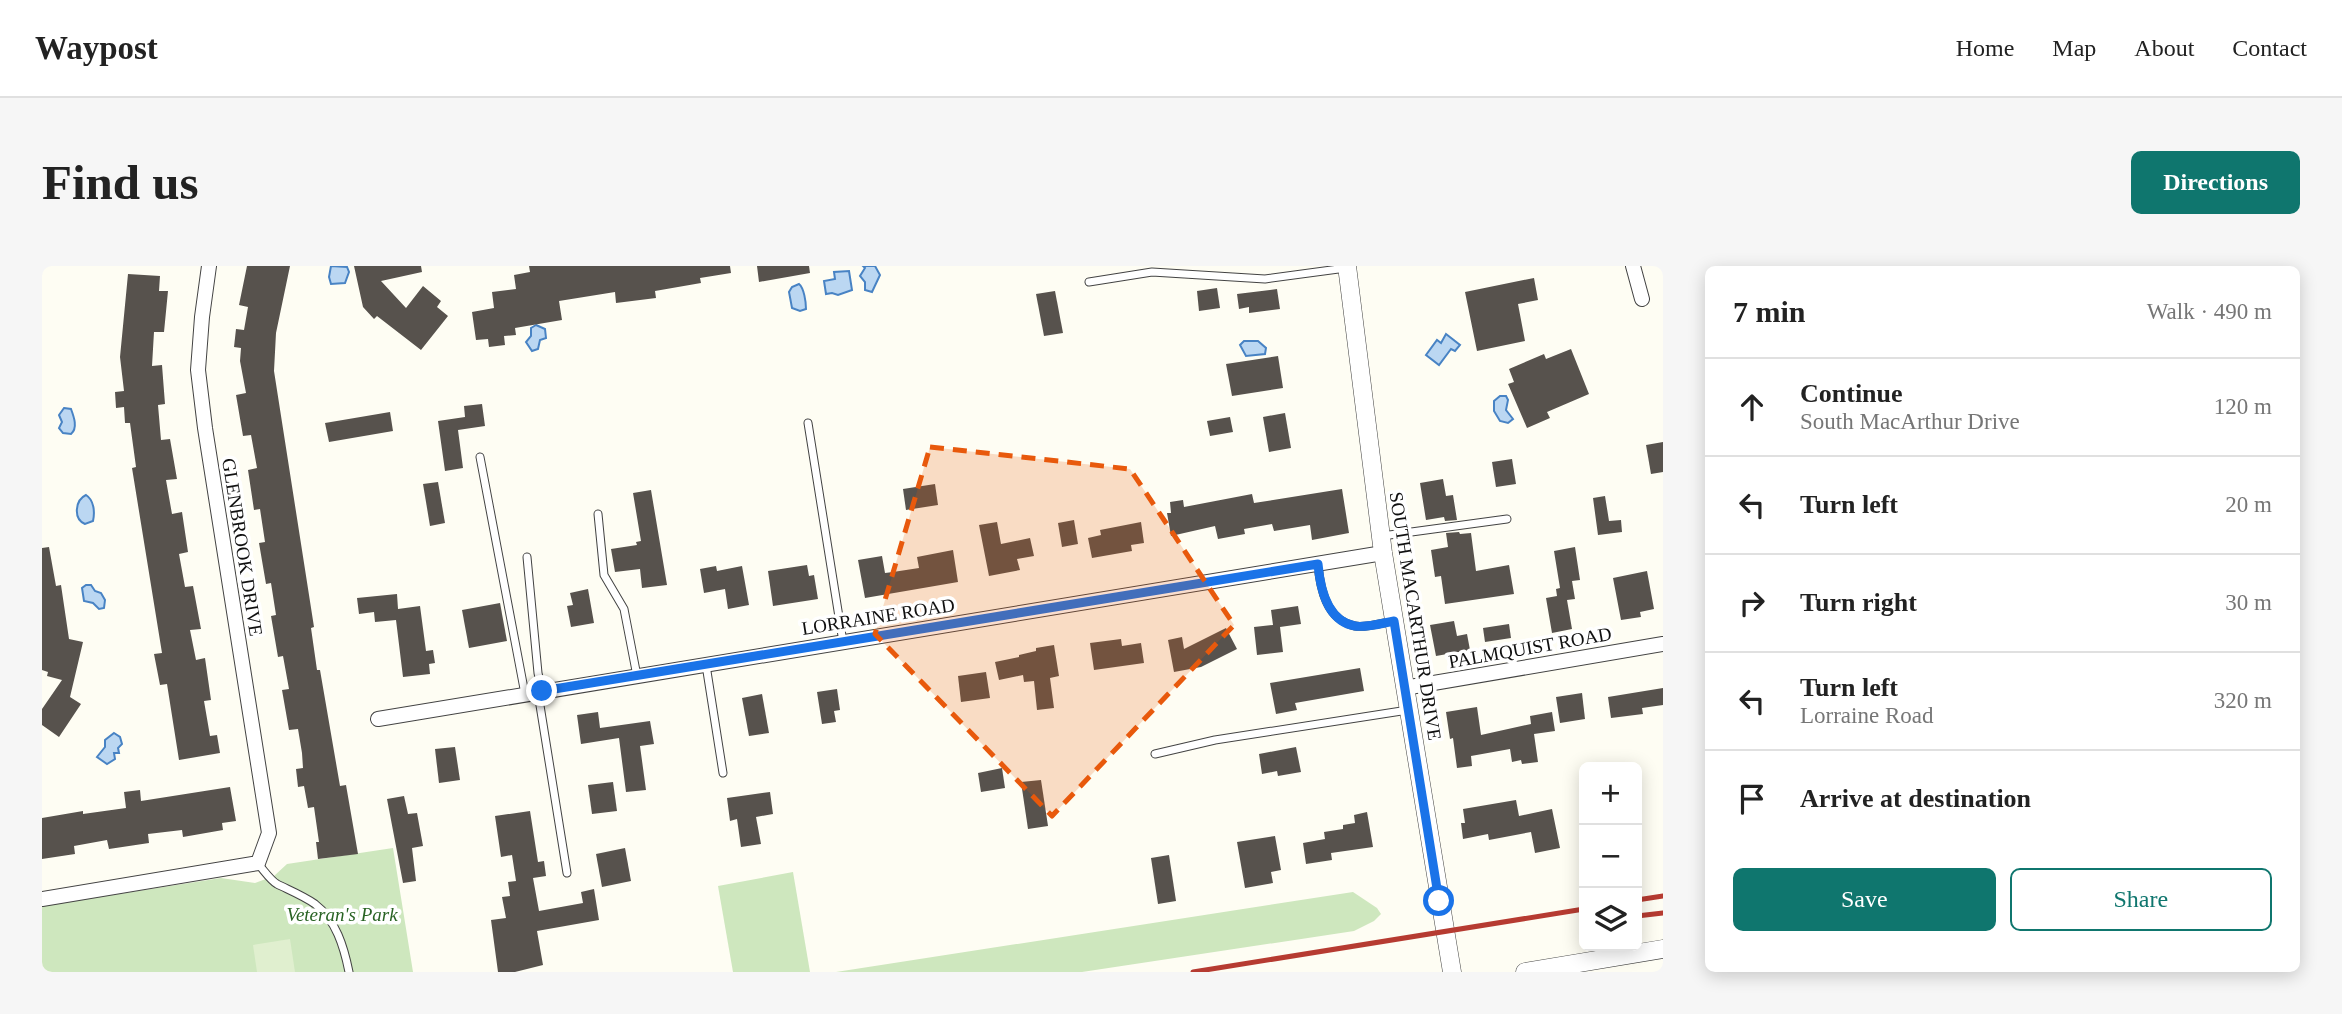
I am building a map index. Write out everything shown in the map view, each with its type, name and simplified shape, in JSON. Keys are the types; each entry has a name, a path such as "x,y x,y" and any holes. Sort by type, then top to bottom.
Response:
{"street":[{"name":"GLENBROOK DRIVE","path":"209,266 198,370 268,832 258,863"},
{"path":"1633,266 1642,299"},
{"name":"SOUTH MACARTHUR DRIVE","path":"1350,267 1382,545 1452,972"},
{"name":"LORRAINE ROAD","path":"378,719 1318,564 1382,545"},
{"name":"PALMQUIST ROAD","path":"1404,688 1663,644"},
{"path":"42,899 258,863"},
{"path":"1525,972 1663,949"}],"lane":[{"path":"1089,282 1152,272 1265,279 1350,267"},
{"path":"808,423 843,642"},
{"path":"480,457 535,692 567,873"},
{"path":"598,514 604,575 624,609 637,676"},
{"path":"1382,545 1507,519"},
{"path":"527,557 538,673 535,692"},
{"path":"1318,564 1321,591 1326,604 1342,620 1355,626 1394,621"},
{"path":"706,664 723,773"},
{"path":"1155,754 1215,740 1408,710"},
{"path":"258,863 277,884 314,904 331,921 349,972"}],"highlighted area":[{"path":"930,447 1130,469 1234,625 1052,816 875,634"}],"green space":[{"name":"Veteran's Park","path":"393,848 413,972 42,972 42,906 221,878 255,883 274,876 287,864"},
{"path":"793,872 810,972 733,972 718,886"},
{"path":"1353,892 1377,908 1381,914 1374,921 1354,931 1082,972 836,972"},
{"path":"290,939 295,972 257,972 253,945"}],"water":[{"path":"331,266 347,267 349,272 345,283 331,284"},
{"path":"863,266 875,266 880,275 872,292 865,290 865,282 860,276 865,268"},
{"path":"849,271 852,290 838,295 826,294 824,281 835,279 834,272"},
{"path":"799,284 806,306 806,309 800,311 792,308 789,292"},
{"path":"536,325 545,329 546,338 540,340 538,349 532,351 526,342 531,336 531,328"},
{"path":"1446,334 1460,345 1455,351 1451,349 1439,365 1426,355 1437,340 1441,343"},
{"path":"1244,341 1258,341 1266,348 1265,354 1246,356 1240,345"},
{"path":"1500,396 1506,396 1508,400 1506,410 1513,419 1508,423 1500,421 1494,411 1494,401"},
{"path":"64,408 71,409 73,415 75,426 71,434 63,433 59,428 62,422 59,415"},
{"path":"86,495 92,503 94,514 93,521 85,524 81,522 77,510 82,497"},
{"path":"91,585 95,591 101,593 105,600 104,608 99,609 93,603 84,601 82,588"},
{"path":"114,733 120,737 122,744 118,748 119,753 114,753 115,759 107,764 97,757 105,747 105,740"}],"building":[{"path":"247,266 290,266 276,333 274,371 314,627 311,628 317,670 320,670 340,786 346,785 358,854 318,859 316,842 319,842 314,807 308,808 304,786 298,787 296,769 303,768 302,753 298,729 289,730 282,690 289,689 283,656 278,657 271,616 276,615 271,583 266,584 259,543 265,542 260,509 254,510 248,470 257,468 251,435 243,436 236,395 246,393 240,361 241,348 234,347 236,329 244,330 248,307 239,305"},
{"path":"354,266 421,266 422,272 381,281 406,308 423,286 441,301 437,307 448,316 421,350 377,316 374,319 363,307"},
{"path":"529,266 730,266 731,273 700,278 701,283 655,291 656,298 616,303 615,292 559,301 562,320 515,328 516,335 504,336 505,345 489,347 488,339 476,340 472,312 494,308 492,292 516,289 514,275 530,272"},
{"path":"757,266 809,266 810,273 759,282"},
{"path":"128,274 160,276 159,291 168,291 164,332 154,332 152,366 162,365 165,404 158,405 161,440 170,439 177,479 166,480 172,514 182,512 188,552 179,554 185,587 193,586 201,629 190,630 196,660 205,658 211,700 204,701 210,736 217,735 220,753 179,760 167,684 160,685 154,654 162,653 132,468 136,467 130,423 125,423 124,407 116,408 115,392 124,391 120,357"},
{"path":"1534,278 1538,300 1518,304 1525,341 1477,351 1465,292"},
{"path":"1217,288 1220,308 1199,311 1197,291"},
{"path":"1277,289 1280,309 1249,313 1249,307 1239,309 1237,294"},
{"path":"1055,291 1063,333 1044,336 1036,294"},
{"path":"1571,349 1589,394 1547,412 1550,418 1527,428 1508,384 1514,382 1509,369 1544,354 1546,359"},
{"path":"1278,356 1283,388 1232,396 1226,364"},
{"path":"482,404 485,426 458,430 463,468 445,471 438,421 465,417 464,406"},
{"path":"390,412 393,431 329,442 325,423"},
{"path":"1285,413 1291,448 1269,452 1263,417"},
{"path":"1230,417 1233,432 1210,436 1207,421"},
{"path":"1663,442 1663,472 1651,474 1646,445"},
{"path":"1512,459 1516,484 1496,487 1492,462"},
{"path":"1443,479 1446,496 1453,495 1457,520 1445,521 1444,517 1426,520 1420,483"},
{"path":"438,482 445,523 430,526 423,484"},
{"path":"935,484 938,505 906,510 903,489"},
{"path":"1342,489 1349,533 1312,540 1310,525 1274,531 1272,524 1244,529 1245,534 1218,539 1215,526 1171,536 1167,513 1171,513 1170,502 1183,500 1184,507 1252,494 1254,503"},
{"path":"651,490 667,585 642,588 640,569 615,572 611,549 637,545 636,542 641,541 633,493"},
{"path":"1605,496 1609,521 1621,520 1622,532 1598,535 1593,498"},
{"path":"1074,520 1078,544 1062,547 1058,523"},
{"path":"997,522 1001,544 1030,538 1034,556 1017,559 1020,570 989,576 979,525"},
{"path":"1141,522 1144,543 1131,545 1132,551 1092,558 1088,538 1101,535 1100,530"},
{"path":"1446,533 1471,533 1476,571 1509,565 1514,594 1445,604 1441,576 1435,577 1431,550 1448,547"},
{"path":"49,547 56,586 61,585 69,639 83,642 70,697 81,704 59,737 42,725 42,709 62,680 47,676 48,672 42,670 42,548"},
{"path":"1575,547 1580,580 1572,581 1575,599 1567,600 1572,629 1552,633 1546,598 1557,596 1556,589 1560,588 1554,551"},
{"path":"953,550 958,582 865,598 858,560 882,556 885,573 919,568 917,557"},
{"path":"807,565 809,576 814,575 818,599 773,606 768,571"},
{"path":"716,566 717,571 742,566 749,605 728,609 725,589 704,593 700,569"},
{"path":"1647,571 1654,609 1640,612 1641,617 1621,620 1613,578"},
{"path":"588,589 594,623 571,627 567,606 573,605 570,593"},
{"path":"397,594 398,609 420,606 426,651 433,650 435,663 429,664 430,674 403,677 396,620 375,622 374,612 359,614 357,598"},
{"path":"500,603 507,641 469,648 462,610"},
{"path":"1298,606 1301,624 1280,627 1283,652 1257,655 1254,627 1273,625 1271,610"},
{"path":"1454,621 1457,636 1467,634 1470,650 1436,656 1430,625"},
{"path":"1509,624 1511,638 1485,642 1483,628"},
{"path":"1226,628 1237,649 1201,667 1174,672 1168,640 1182,637 1184,649"},
{"path":"1121,639 1122,646 1141,643 1144,663 1094,670 1090,643"},
{"path":"1054,645 1059,676 1050,678 1054,708 1037,710 1034,681 1024,682 1023,675 999,680 995,662 1019,657 1036,651 1036,648"},
{"path":"1360,668 1364,691 1295,703 1297,710 1276,714 1270,683"},
{"path":"986,672 990,698 961,702 958,676"},
{"path":"1663,688 1663,705 1642,708 1643,714 1611,718 1608,697"},
{"path":"837,689 840,710 834,711 836,722 822,724 817,692"},
{"path":"1582,693 1585,719 1560,723 1556,697"},
{"path":"762,694 769,733 749,736 742,698"},
{"path":"1477,707 1481,735 1531,724 1530,716 1552,712 1555,731 1534,734 1538,762 1512,762 1510,749 1471,756 1472,766 1457,768 1446,712"},
{"path":"598,712 600,728 650,721 654,744 640,746 646,790 626,792 619,738 581,744 577,715"},
{"path":"455,747 460,780 439,783 435,749"},
{"path":"1296,747 1301,772 1278,776 1277,771 1262,774 1259,754"},
{"path":"1002,768 1005,788 981,792 978,773"},
{"path":"1041,780 1048,826 1028,829 1021,782"},
{"path":"613,782 617,811 592,814 588,785"},
{"path":"230,787 236,821 222,823 223,830 183,837 182,830 148,834 149,843 109,849 107,840 74,846 75,854 42,859 42,818 83,811 83,814 126,808 124,792 140,790 141,801"},
{"path":"770,792 773,814 756,817 761,844 741,847 737,819 730,821 727,798"},
{"path":"404,796 408,814 417,813 423,846 412,848 416,881 403,883 387,799"},
{"path":"1516,800 1519,816 1552,809 1560,848 1535,853 1531,832 1489,840 1488,834 1463,839 1463,809"},
{"path":"530,811 538,862 544,861 546,876 533,878 539,911 583,903 581,892 594,889 599,920 537,931 543,965 515,972 498,972 491,920 506,918 502,897 510,896 508,882 516,881 512,855 501,857 495,816"},
{"path":"1367,812 1373,847 1331,853 1332,860 1306,864 1303,843 1325,839 1324,832 1343,829 1343,825 1355,823 1354,815"},
{"path":"1275,836 1281,870 1271,872 1273,883 1245,888 1237,842"},
{"path":"625,848 631,881 602,887 596,854"},
{"path":"1169,855 1176,901 1158,904 1151,858"}],"railway":[{"path":"1642,899 1663,896"},
{"path":"1193,972 1579,910"},
{"path":"1642,915 1663,913"}],"route":[{"path":"542,691 1318,564 1321,591 1326,604 1342,620 1355,626 1394,621 1439,901"}]}
